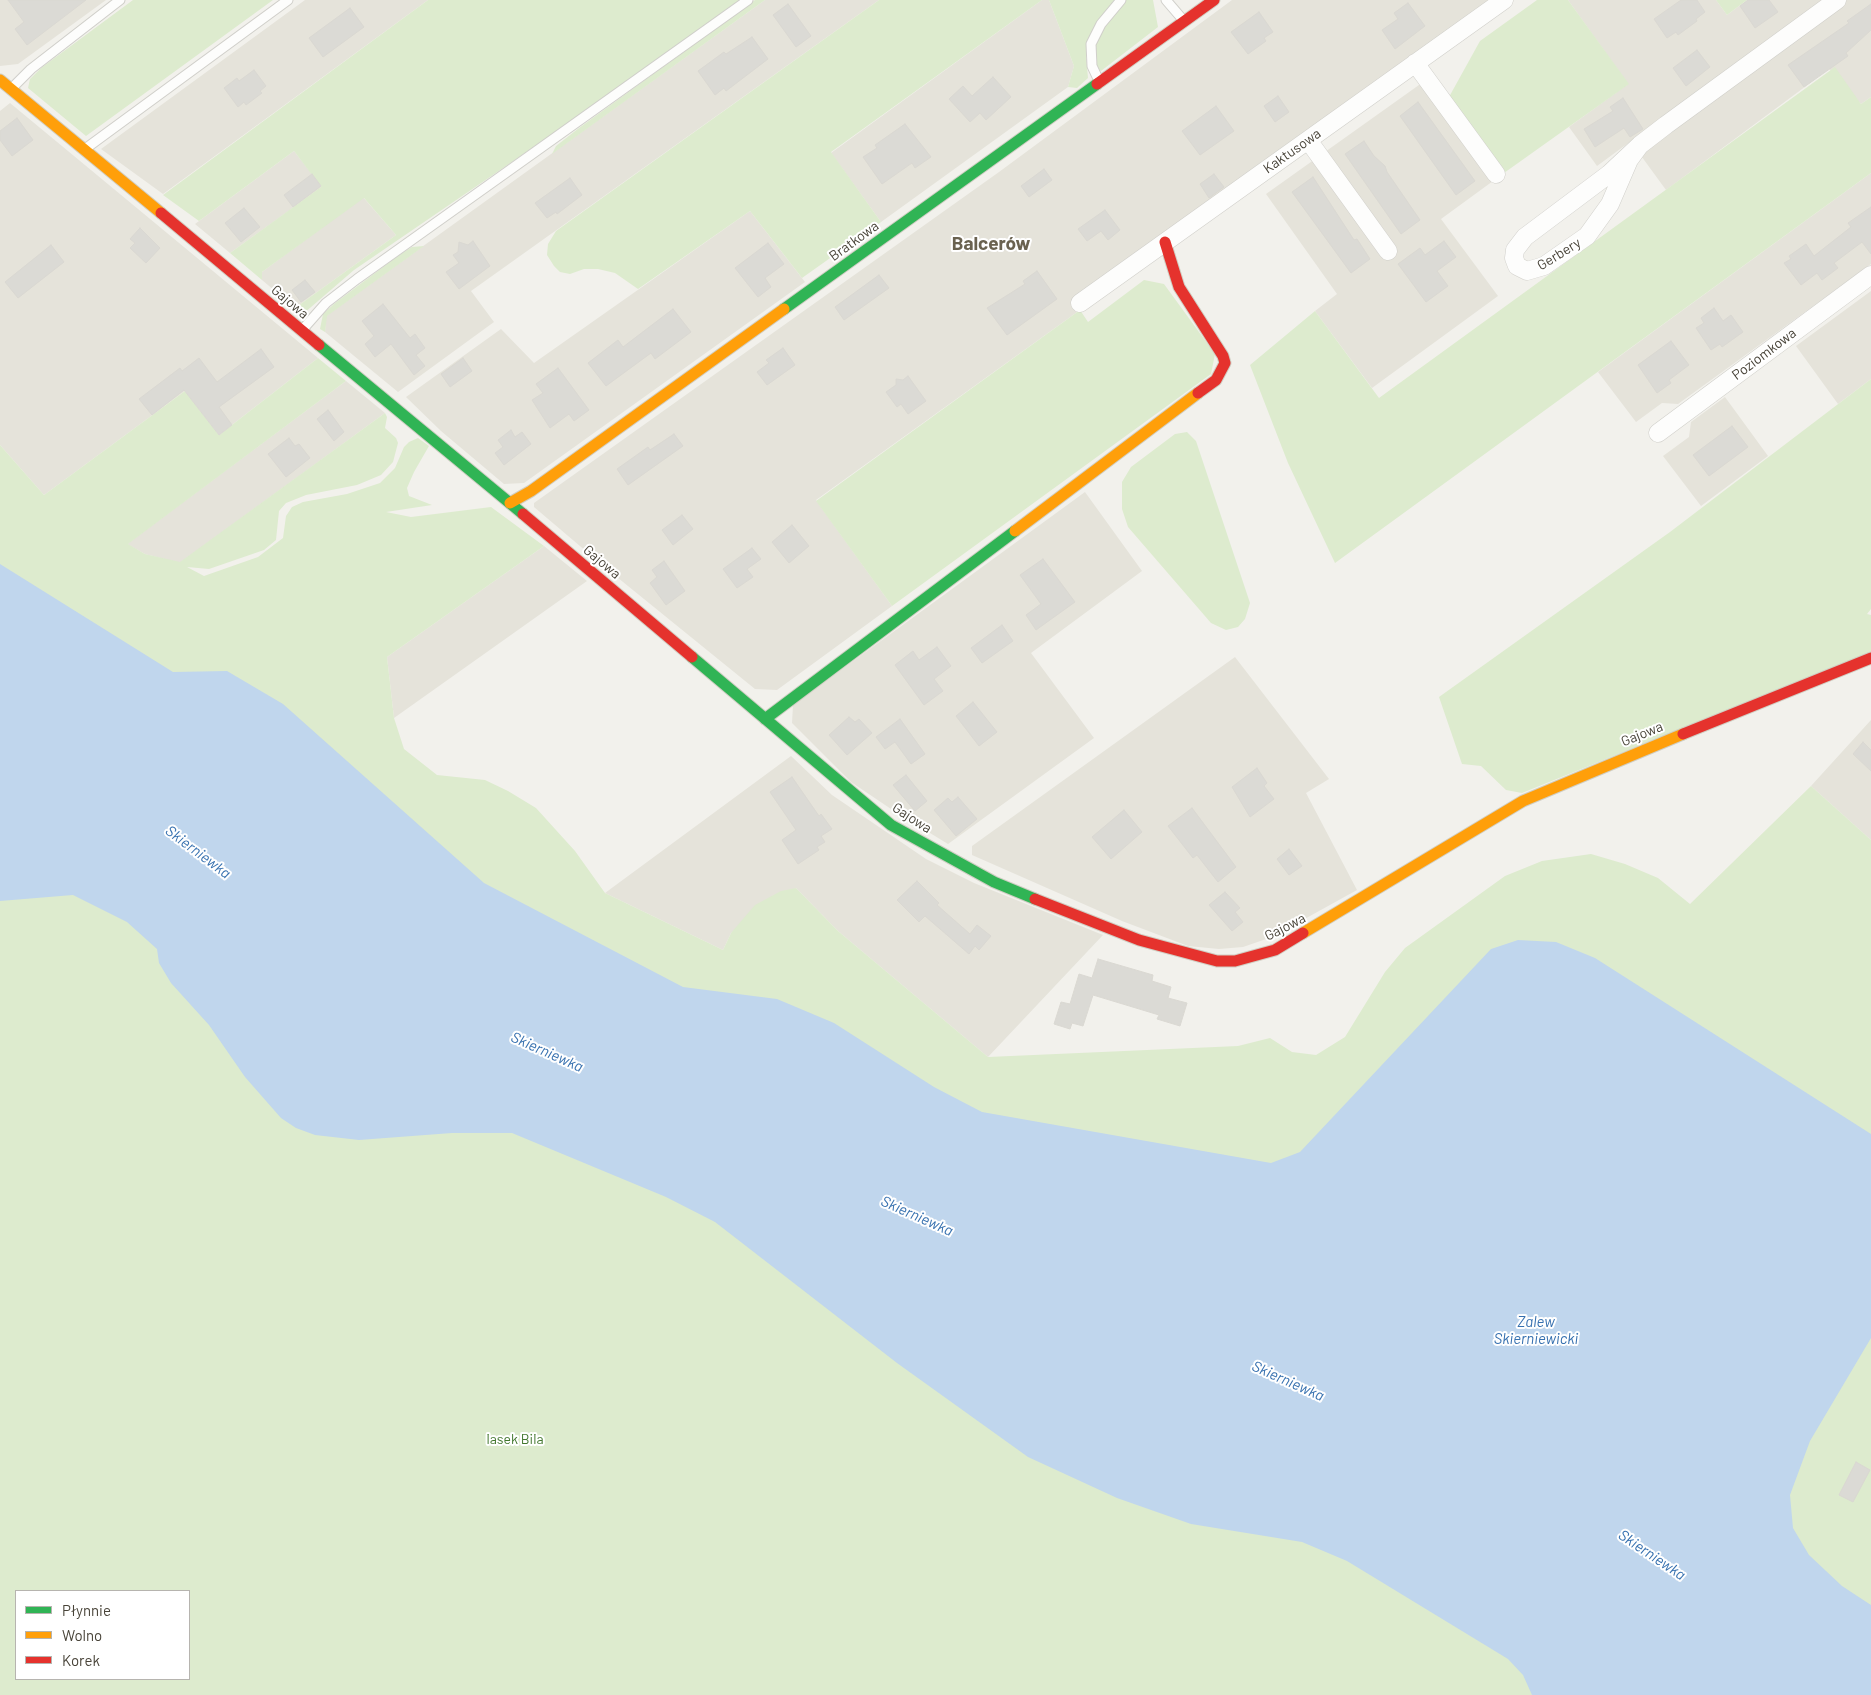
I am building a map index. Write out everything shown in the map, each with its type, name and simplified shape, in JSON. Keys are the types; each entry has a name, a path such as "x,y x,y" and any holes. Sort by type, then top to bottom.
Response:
{"street":[{"name":"Bratkowa","path":"510,503 546,480 1214,0"},
{"name":"Kaktusowa","path":"1080,303 1504,0"},
{"name":"Gerbery","path":"1637,149 1629,160 1616,191 1600,220 1573,247 1544,266 1531,271 1517,266 1514,259 1515,250 1525,237 1609,174 1637,149 1837,0"},
{"path":"1415,63 1496,174"},
{"name":"Gajowa","path":"0,80 510,503 891,825 994,882 1138,940 1217,961 1235,960 1275,950 1300,937 1523,801 1613,762 1871,658"},
{"path":"1308,140 1388,251"},
{"path":"1609,174 1605,178 1605,182 1616,191"},
{"path":"765,719 1216,380 1225,363 1223,356 1179,287 1165,242"},
{"name":"Poziomkowa","path":"1658,433 1871,275"}],"lane":[{"path":"11,89 31,69 120,0"},
{"path":"84,150 288,0"},
{"path":"302,331 326,303 356,279 748,0"},
{"path":"1100,82 1092,66 1091,44 1101,24 1121,0"},
{"path":"1166,0 1184,22"}],"shaded area":[{"path":"0,0 106,0 18,64 0,66"},
{"path":"305,0 428,0 163,194 101,149"},
{"path":"765,0 879,0 471,291 494,322 398,392 325,332 326,316"},
{"path":"1042,0 1049,0 1074,66 1068,87 881,222 831,153"},
{"path":"1232,0 1495,0 1080,310 816,500 892,606 777,690 755,689 534,507 534,503 999,172"},
{"path":"1568,0 1716,0 1727,15 1747,0 1823,0 1597,166 1569,127 1628,84"},
{"path":"1847,0 1871,0 1871,97 1861,104 1829,69 1666,190 1639,153 1658,137"},
{"path":"1433,75 1504,173 1441,219 1498,296 1372,388 1315,311 1337,294 1266,194"},
{"path":"10,103 318,358 219,435 185,391 44,495 0,445 0,111"},
{"path":"294,151 322,187 230,253 195,224"},
{"path":"1871,173 1871,264 1678,404 1662,403 1636,422 1598,372"},
{"path":"363,197 396,235 295,308 262,280 262,272"},
{"path":"750,211 805,282 524,483 504,484 441,431 406,397 501,329 534,363"},
{"path":"1871,291 1871,379 1838,404 1796,346"},
{"path":"346,381 385,413 180,563 145,554 127,544"},
{"path":"1725,397 1768,456 1701,506 1663,456 1689,437 1691,422"},
{"path":"1085,492 1142,571 1031,653 1094,738 948,844 851,782 792,723 793,705"},
{"path":"544,546 587,581 394,718 387,657"},
{"path":"1235,657 1329,779 1306,793 1357,890 1272,937 1243,947 1219,949 1188,946 1122,921 972,855 972,846"},
{"path":"1871,720 1871,840 1811,786"},
{"path":"791,756 832,795 926,859 974,883 1103,935 988,1057 838,931 796,888 731,933 723,950 605,893"}],"green space":[{"path":"133,0 273,0 86,136 28,88 30,79 41,68"},
{"path":"428,0 740,0 563,127 354,270 303,314 295,308 396,235 364,198 262,272 262,280 230,253 321,187 294,151 199,221 163,195"},
{"path":"755,0 765,0 552,154 556,146 579,128"},
{"path":"879,0 1042,0 831,152 881,222 802,278 750,211 638,289 615,273 598,269 584,269 570,274 560,272 554,266 547,255 548,244 556,231"},
{"path":"1049,0 1116,0 1091,33 1086,56 1088,78 1077,88 1068,87 1074,66"},
{"path":"1125,0 1153,0 1158,27 1101,71 1097,68 1095,60 1095,43 1100,33"},
{"path":"1537,0 1568,0 1629,84 1504,173 1449,97 1480,41"},
{"path":"1716,0 1747,0 1727,15"},
{"path":"1835,67 1861,104 1871,97 1871,173 1335,563 1288,463 1250,365 1315,311 1379,398"},
{"path":"424,246 327,316 325,332 320,329 323,314 335,303 399,255 412,247"},
{"path":"1144,280 1164,284 1215,354 1211,374 892,606 816,501 1080,310 1088,322"},
{"name":"lasek Bila","path":"318,358 346,381 128,544 145,554 180,562 385,413 387,417 385,428 396,438 398,443 393,462 381,475 357,485 306,495 286,503 279,511 276,540 264,550 209,569 187,567 204,576 258,557 283,538 286,516 292,507 303,502 347,494 380,483 395,468 404,447 409,442 418,438 429,446 407,488 409,496 432,505 386,512 411,517 491,507 544,546 387,657 394,718 404,749 437,775 485,780 536,808 575,851 605,893 723,950 731,933 755,905 781,891 796,888 838,931 988,1057 1238,1046 1270,1038 1292,1052 1316,1055 1345,1037 1385,972 1405,948 1505,876 1542,861 1591,854 1625,864 1658,878 1690,904 1811,786 1871,840 1871,1695 0,1695 0,445 44,495 185,391 219,435"},
{"path":"1871,379 1871,609 1867,614 1871,615 1871,652 1522,793 1506,790 1481,766 1462,764 1439,697 1670,532"},
{"path":"1187,432 1196,441 1250,603 1245,619 1238,627 1226,630 1211,623 1128,527 1122,509 1122,482 1131,467 1175,434"}],"water":[{"name":"Zalew Skierniewicki","path":"0,564 173,672 227,671 283,704 484,883 683,987 777,999 834,1023 934,1087 982,1112 1271,1163 1300,1152 1491,949 1518,940 1556,942 1595,958 1871,1134 1871,1338 1810,1441 1790,1495 1793,1528 1809,1555 1842,1586 1871,1605 1871,1695 1532,1695 1523,1675 1508,1659 1347,1561 1302,1542 1191,1524 1117,1498 1028,1457 897,1363 715,1222 666,1197 512,1133 452,1133 359,1140 315,1135 296,1128 281,1118 245,1077 209,1025 171,983 159,963 157,949 127,922 73,895 0,901"}],"building":[{"path":"8,0 86,0 27,45 15,29 24,22"},
{"path":"1681,0 1697,0 1705,12 1696,19 1697,21 1678,35 1676,32 1667,38 1654,19"},
{"path":"1748,0 1769,0 1778,12 1755,28 1740,6"},
{"path":"1408,3 1425,26 1395,49 1382,30 1398,19 1394,13"},
{"path":"788,4 811,36 796,47 773,15"},
{"path":"1871,4 1871,30 1846,53 1848,56 1804,87 1788,65 1849,23 1847,21"},
{"path":"350,8 364,27 323,57 309,38"},
{"path":"1259,12 1273,32 1264,38 1266,41 1248,54 1231,32"},
{"path":"752,37 768,59 726,91 724,88 715,95 698,71 724,52 726,54"},
{"path":"1697,50 1710,67 1686,86 1673,68"},
{"path":"254,70 266,86 260,91 262,93 246,105 244,102 238,107 224,88 237,78 239,81"},
{"path":"993,77 1011,97 986,120 980,113 970,122 949,99 963,86 972,96"},
{"path":"1278,96 1289,112 1275,122 1264,106"},
{"path":"1623,98 1643,129 1630,137 1624,128 1595,147 1584,129 1613,111 1610,107"},
{"path":"1418,102 1475,181 1456,195 1400,116"},
{"path":"1216,106 1234,131 1200,155 1182,131"},
{"path":"17,118 33,140 12,156 0,140 0,131"},
{"path":"905,124 931,157 915,168 912,163 882,184 863,157 877,148 875,145"},
{"path":"1364,141 1374,156 1385,166 1387,172 1420,220 1401,234 1345,154"},
{"path":"1044,169 1052,180 1029,197 1021,186"},
{"path":"312,174 321,186 293,207 284,195"},
{"path":"1214,174 1224,187 1209,198 1200,184"},
{"path":"1313,177 1354,240 1357,239 1370,259 1351,273 1292,192"},
{"path":"570,178 582,195 557,214 556,212 547,218 535,203"},
{"path":"1871,207 1871,254 1862,242 1834,263 1838,268 1822,280 1817,273 1801,285 1784,263 1791,259 1789,256 1806,244 1814,256 1851,227 1848,223"},
{"path":"244,208 260,227 241,242 225,223"},
{"path":"1105,210 1120,230 1108,240 1101,231 1087,241 1078,229"},
{"path":"140,228 160,248 146,263 130,248 135,243 130,239"},
{"path":"473,241 490,266 459,289 446,272 459,263 453,255 458,252 459,242 468,245"},
{"path":"1444,241 1456,257 1437,271 1448,286 1426,302 1398,264 1420,248 1425,255"},
{"path":"768,243 784,264 765,278 771,287 758,297 735,268"},
{"path":"51,245 64,262 18,298 5,282"},
{"path":"1037,271 1057,299 1007,335 987,308 1025,284 1023,281"},
{"path":"879,275 889,288 844,320 835,307"},
{"path":"305,280 315,292 301,302 292,290"},
{"path":"383,304 410,338 415,334 425,348 416,355 425,366 414,375 391,344 375,357 365,344 374,336 362,321"},
{"path":"1714,308 1723,321 1731,315 1743,332 1722,347 1720,344 1711,350 1696,328 1704,323 1701,318"},
{"path":"673,309 691,332 655,359 651,353 606,386 588,363 618,340 623,347"},
{"path":"1671,341 1689,365 1669,380 1671,383 1657,393 1638,365"},
{"path":"783,348 795,365 767,385 757,372 769,363 766,360"},
{"path":"261,349 274,367 219,407 232,425 219,435 184,390 152,415 139,399 180,368 182,371 199,358 217,382"},
{"path":"463,358 472,371 450,387 441,374"},
{"path":"558,368 589,410 574,421 569,414 550,428 532,400 543,393 536,384"},
{"path":"908,376 926,401 908,414 901,404 897,407 886,392 896,385 896,379 903,380"},
{"path":"328,410 344,432 334,441 317,419"},
{"path":"1732,426 1748,447 1709,476 1693,455"},
{"path":"511,430 515,437 522,432 531,444 504,465 495,453 503,447 498,440"},
{"path":"674,434 683,446 628,485 617,469 648,447 650,450"},
{"path":"289,438 295,446 299,444 310,458 286,477 268,454"},
{"path":"682,515 693,529 673,545 662,530"},
{"path":"792,525 809,546 789,563 772,542"},
{"path":"752,548 761,559 747,569 753,577 737,588 723,569"},
{"path":"1043,559 1075,602 1036,630 1026,615 1041,604 1020,575"},
{"path":"664,561 685,591 666,605 650,583 657,577 652,570"},
{"path":"1002,625 1013,641 982,663 971,648"},
{"path":"937,647 951,666 934,679 943,691 924,705 895,665 913,651 919,660"},
{"path":"973,702 997,732 979,746 956,716"},
{"path":"849,717 855,722 859,719 872,733 847,755 829,735"},
{"path":"900,719 925,754 911,764 895,742 885,749 876,737"},
{"path":"1863,742 1871,750 1871,771 1853,754"},
{"path":"1257,768 1267,783 1264,786 1274,799 1250,817 1232,787"},
{"path":"906,775 927,801 915,811 893,785"},
{"path":"792,777 819,816 821,814 832,829 821,836 825,842 817,847 819,850 798,864 782,840 796,830 770,792"},
{"path":"958,797 977,819 956,836 934,810 948,798 952,802"},
{"path":"1192,808 1236,867 1218,882 1197,855 1193,858 1168,826"},
{"path":"1124,810 1142,832 1111,859 1092,837"},
{"path":"1289,849 1302,866 1289,875 1277,859"},
{"path":"917,881 939,903 937,905 970,934 977,925 991,936 979,950 975,946 969,954 925,916 919,922 897,900"},
{"path":"1225,892 1240,908 1235,912 1243,922 1232,931 1209,905"},
{"path":"1098,959 1153,975 1152,981 1171,987 1168,998 1187,1003 1180,1026 1157,1019 1159,1015 1093,995 1083,1026 1072,1023 1070,1029 1054,1024 1061,1002 1070,1004 1079,974 1092,978"},
{"path":"1856,1462 1870,1470 1853,1502 1839,1495"}],"traffic: fast":[{"path":"784,309 1097,84"},
{"path":"319,345 523,514"},
{"path":"765,719 1015,531"},
{"path":"692,657 891,825 994,882 1035,899"}],"traffic: slow":[{"path":"0,80 161,213"},
{"path":"510,503 531,491 784,309"},
{"path":"1015,531 1198,393"},
{"path":"1303,933 1523,801 1683,734"}],"traffic: jam":[{"path":"1097,84 1214,0"},
{"path":"161,213 319,345"},
{"path":"1165,242 1179,287 1223,356 1225,363 1216,380 1198,393"},
{"path":"523,514 692,657"},
{"path":"1683,734 1871,658"},
{"path":"1035,899 1139,940 1217,961 1235,961 1275,950 1303,933"}],"district":[{"name":"Balcerów","path":"991,244"}],"water label":[{"name":"Skierniewka","path":"198,852"},
{"name":"Skierniewka","path":"547,1052"},
{"name":"Skierniewka","path":"917,1216"},
{"name":"Skierniewka","path":"1288,1381"},
{"name":"Skierniewka","path":"1652,1555"}]}
